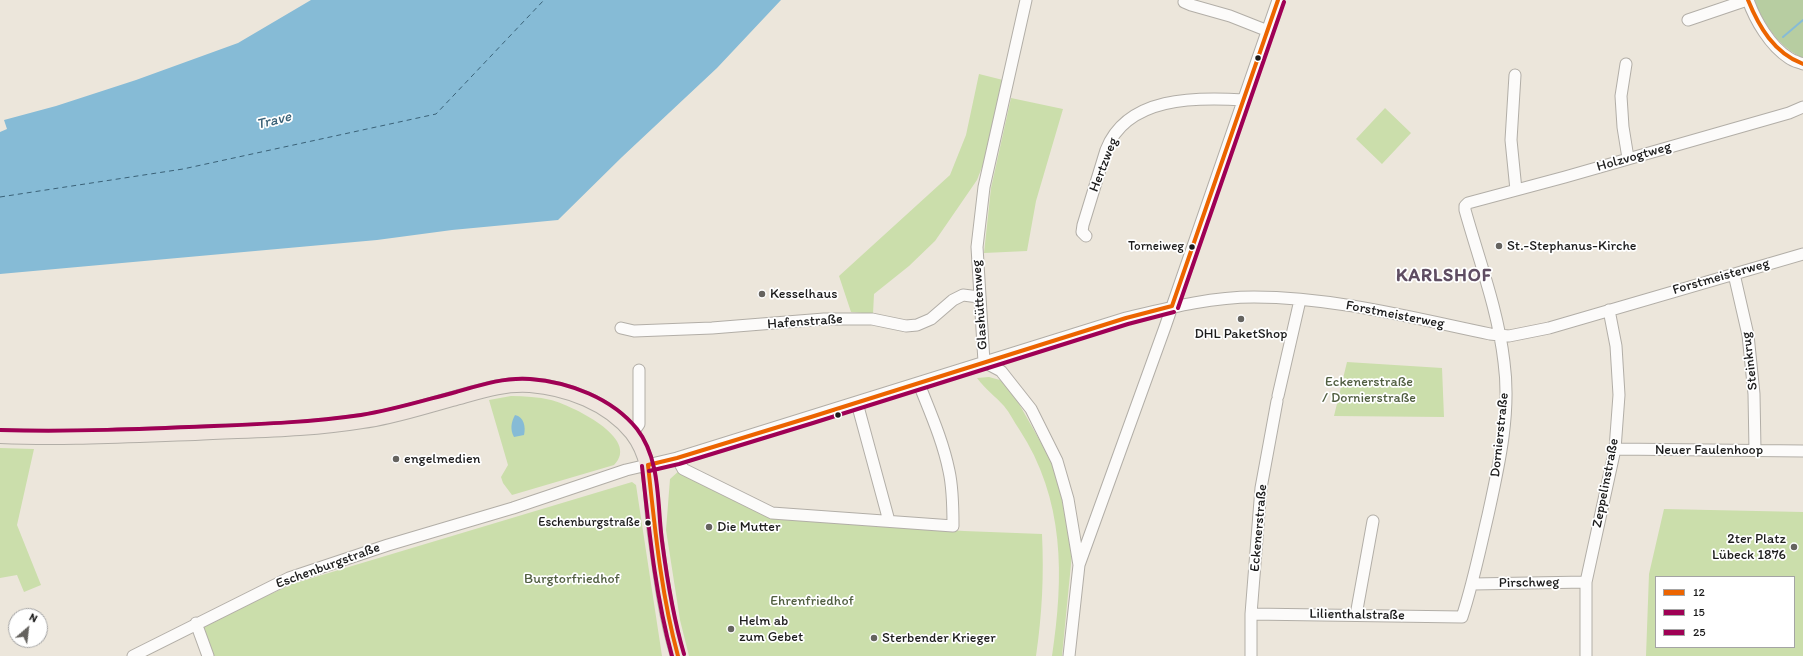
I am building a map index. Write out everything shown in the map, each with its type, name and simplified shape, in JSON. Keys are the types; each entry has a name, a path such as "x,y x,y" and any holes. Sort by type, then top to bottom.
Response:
{"main road":[{"path":"0,436 93,437 285,429 341,425 385,418 484,390 504,386 528,385 551,388 584,398 601,407 624,425 632,434 648,464 654,524 670,629 671,656"},
{"path":"670,629 678,656"}],"street":[{"name":"Glashüttenweg","path":"1026,0 984,187 977,247 979,297 984,362 1001,371 1031,409 1046,436 1057,461 1068,499 1078,565 1068,656"},
{"path":"1078,565 1172,306 1278,0"},
{"path":"1688,20 1747,0 1755,18 1778,48 1789,58 1803,64"},
{"path":"1184,2 1230,16 1268,31"},
{"path":"1626,64 1621,96 1623,127 1628,158"},
{"path":"1515,75 1511,140 1516,190"},
{"name":"Hertzweg","path":"1086,236 1082,232 1083,225 1106,150 1112,139 1124,124 1153,107 1175,102 1208,98 1244,100"},
{"name":"Holzvogtweg","path":"1465,206 1468,203 1803,108"},
{"name":"Dornierstraße","path":"1462,617 1473,584 1498,467 1506,400 1504,363 1500,336 1465,206"},
{"name":"Forstmeisterweg","path":"857,403 1126,318 1189,303 1249,297 1300,300 1353,306 1500,336 1549,328 1803,254"},
{"name":"Steinkrug","path":"1734,274 1748,343 1754,394 1755,450"},
{"name":"Hafenstraße","path":"621,328 634,330 712,328 824,319 872,319 911,326 931,319 953,300 963,295 979,297"},
{"name":"Eckenerstraße","path":"1251,656 1251,614 1261,488 1277,398 1300,300"},
{"name":"Zeppelinstraße","path":"1586,656 1586,582 1615,449 1619,395 1616,346 1609,310"},
{"path":"632,434 639,424 639,370"},
{"path":"677,458 683,469 772,513 953,526 953,505 949,470 942,445 919,384"},
{"path":"857,403 889,521"},
{"name":"Eschenburgstraße","path":"133,656 196,623 289,578 388,545 513,508 648,464 677,458 857,403"},
{"name":"Neuer Faulenhoop","path":"1615,449 1803,451"},
{"path":"1356,615 1373,521"},
{"name":"Pirschweg","path":"1473,584 1586,582"},
{"name":"Lilienthalstraße","path":"1251,614 1462,617"},
{"path":"196,623 208,656"}],"green space":[{"path":"1754,0 1803,0 1803,58 1794,54 1773,34 1762,18"},
{"path":"979,74 1003,80 984,162 977,180 935,241 909,266 874,294 873,314 851,312 839,276 950,175 966,135"},
{"path":"1011,98 1063,109 1036,201 1027,251 984,253 991,188"},
{"path":"1385,108 1411,133 1382,164 1356,139"},
{"name":"Eckenerstraße / Dornierstraße","path":"1347,362 1442,368 1444,417 1334,416"},
{"path":"989,377 1000,380 1014,395 1052,462 1060,489 1072,554 1062,656 1052,656 1056,626 1059,568 1053,511 1045,483 1034,456 1019,429 1004,406 977,378"},
{"path":"511,396 551,400 573,408 600,424 619,444 620,455 614,465 512,495 503,483 501,477 508,465 489,400"},
{"path":"0,448 34,449 17,525 41,585 24,592 17,575 0,578"},
{"name":"Ehrenfriedhof","path":"680,470 771,518 964,531 1042,534 1042,595 1036,656 689,656 680,620 666,530 670,479"},
{"name":"Burgtorfriedhof","path":"632,482 636,485 662,656 214,656 203,626 292,584"},
{"path":"1664,509 1803,512 1803,656 1646,656 1649,574"}],"water":[{"name":"Trave","path":"311,0 781,0 717,68 622,157 558,220 452,230 377,240 0,274 0,132 7,129 4,120 56,106 136,80 238,43"},
{"path":"515,415 522,420 525,429 524,435 514,437 512,426"}],"waterway":[{"path":"1783,37 1803,20"}],"ferry route":[{"path":"0,197 183,169 436,114 544,0"}],"transit line":[{"name":"12","path":"1172,306 1278,0"},
{"name":"12","path":"1748,0 1757,20 1769,38 1784,53 1803,64"},
{"name":"15","path":"1178,308 1284,2"},
{"name":"12","path":"648,465 677,458 811,417 1126,318 1172,306"},
{"name":"15","path":"649,471 679,464 1128,324 1174,312"},
{"name":"25","path":"0,430 107,430 251,424 324,419 373,413 409,405 483,384 511,379 545,381 574,388 602,400 615,409 627,418 645,441 650,454 657,483 662,541 668,584 684,654"},
{"name":"12","path":"648,465 663,585 678,656"},
{"name":"15","path":"642,466 657,585 672,656"}],"place":[{"name":"St.-Stephanus-Kirche","path":"1499,246"},
{"name":"Torneiweg","path":"1192,247"},
{"name":"Kesselhaus","path":"762,294"},
{"name":"DHL PaketShop","path":"1241,319"},
{"name":"engelmedien","path":"396,459"},
{"name":"Eschenburgstraße","path":"648,523"},
{"name":"Die Mutter","path":"709,527"},
{"name":"2ter Platz Lübeck 1876","path":"1794,547"},
{"name":"Helm ab zum Gebet","path":"731,629"},
{"name":"Sterbender Krieger","path":"874,638"}],"district":[{"name":"KARLSHOF","path":"1444,276"}]}
